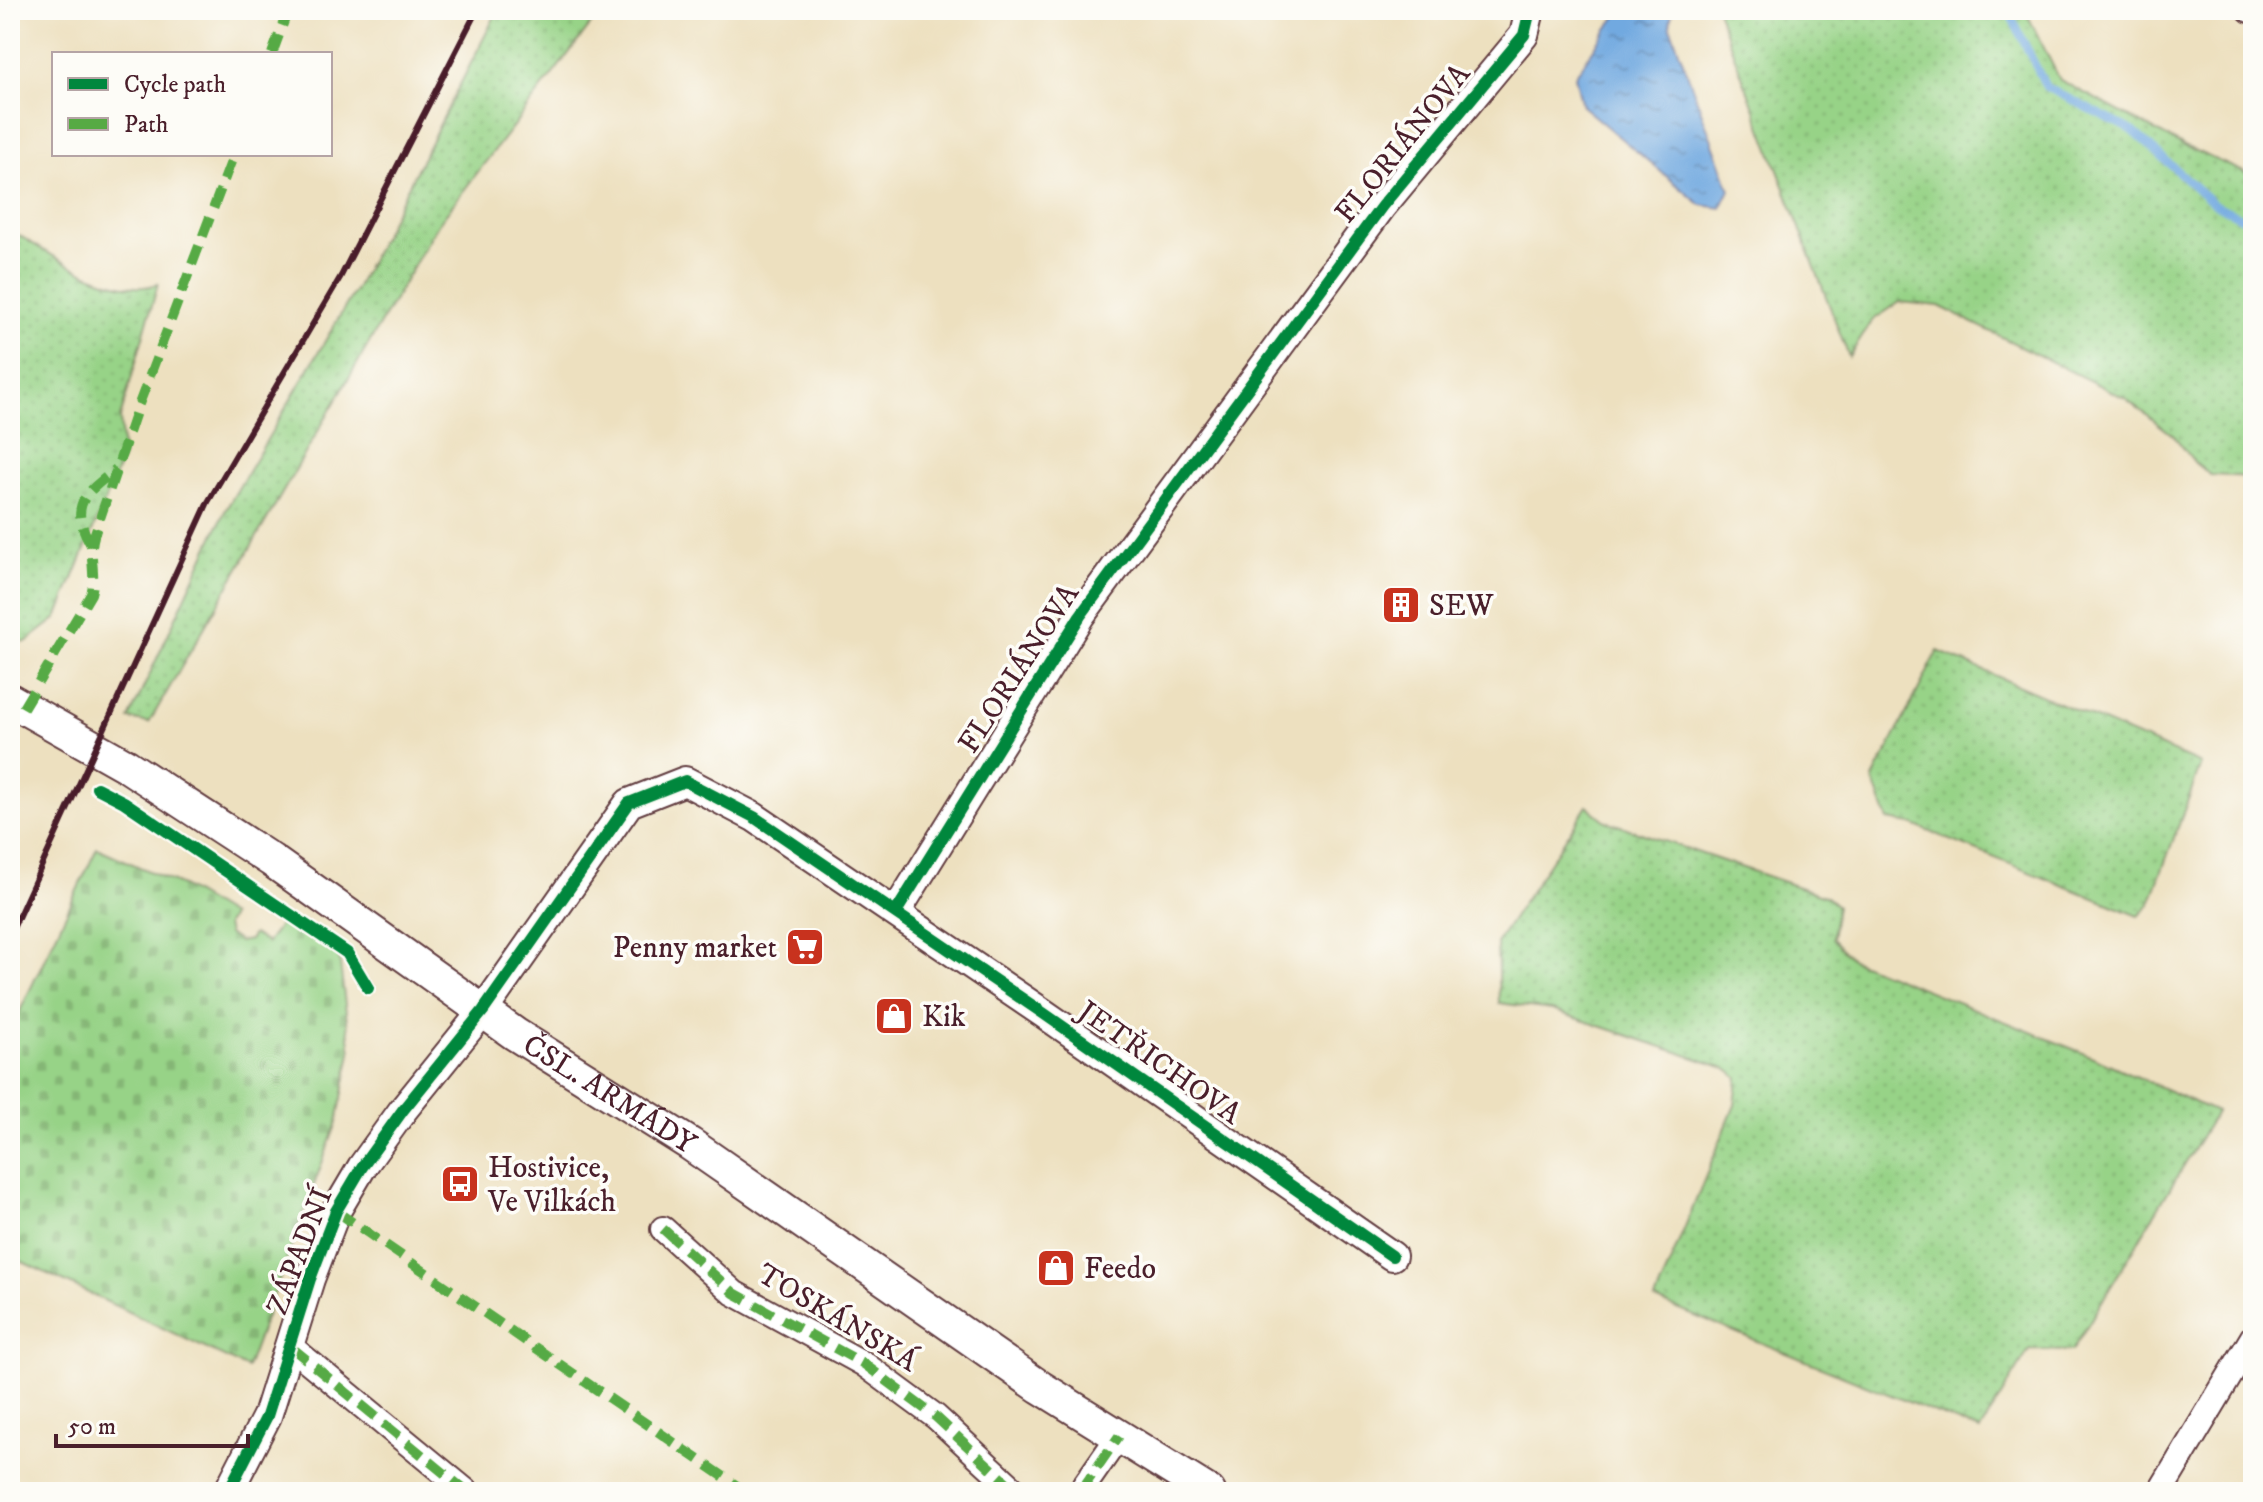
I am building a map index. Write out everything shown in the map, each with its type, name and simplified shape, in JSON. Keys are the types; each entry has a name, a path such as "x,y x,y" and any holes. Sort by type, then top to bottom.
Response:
{"main road":[{"name":"ČSL. ARMÁDY","path":"10,700 127,766 271,860 483,1011 690,1144 1040,1387 1209,1492"}],"street":[{"name":"FLORIÁNOVA","path":"896,912 1080,616 1382,206 1524,35 1530,10"},
{"path":"483,1011 629,803 685,781 754,817 896,912"},
{"name":"JETŘICHOVA","path":"896,912 1392,1256"},
{"name":"ZÁPADNÍ","path":"228,1492 267,1416 310,1279 336,1211 403,1110 483,1011"},
{"name":"TOSKÁNSKÁ","path":"663,1229 734,1293 864,1364 936,1417 1017,1492"},
{"path":"2160,1492 2253,1337"},
{"path":"291,1347 464,1491"},
{"path":"1080,1492 1119,1436"}],"green space":[{"path":"498,10 602,10 438,224 149,723 129,719 225,511 358,285"},
{"path":"1717,10 2025,10 2060,80 2184,146 2253,176 2253,477 2210,475 2195,463 2174,436 2125,398 1939,306 1900,302 1873,320 1849,357"},
{"path":"10,230 62,261 102,280 140,287 158,284 120,418 123,456 57,618 26,642 10,639"},
{"path":"1938,651 2201,764 2149,906 2139,916 1911,824 1888,820 1873,779"},
{"path":"1587,806 1606,821 1825,896 1837,906 1832,939 1852,960 2093,1057 2216,1112 2072,1351 2029,1350 1980,1431 1655,1300 1735,1105 1738,1078 1725,1068 1552,1010 1499,1003 1497,942"},
{"path":"97,848 182,886 231,916 226,925 228,934 239,942 249,940 253,934 267,943 285,917 339,956 351,1053 337,1122 247,1368 10,1256 10,1032"}],"water":[{"path":"1620,10 1672,10 1670,26 1730,190 1721,208 1701,205 1582,106 1575,76"}],"waterway":[{"path":"2008,10 2046,87 2133,131 2214,204 2253,223"}],"railway":[{"path":"10,935 208,502 341,276 477,10"}],"marked path":[{"path":"273,52 288,10"},
{"path":"23,708 91,594 94,536 136,412 233,156"},
{"path":"91,545 84,531 80,510 95,486 116,469"},
{"path":"336,1211 746,1492"},
{"path":"663,1229 734,1293 864,1364 936,1417 1017,1492"},
{"path":"291,1347 467,1492"},
{"path":"1080,1492 1119,1436"}],"cycle path":[{"path":"896,912 1080,616 1382,206 1524,35 1530,10"},
{"path":"228,1492 267,1416 310,1279 336,1211 362,1167 403,1110 483,1011 629,803 685,781 754,817 1392,1256"},
{"path":"97,788 124,802 347,953 368,988"}],"place":[{"name":"SEW","path":"1401,605"},
{"name":"Penny market","path":"805,947"},
{"name":"Kik","path":"894,1016"},
{"name":"Hostivice, Ve Vilkách","path":"460,1184"},
{"name":"Feedo","path":"1056,1268"}]}
